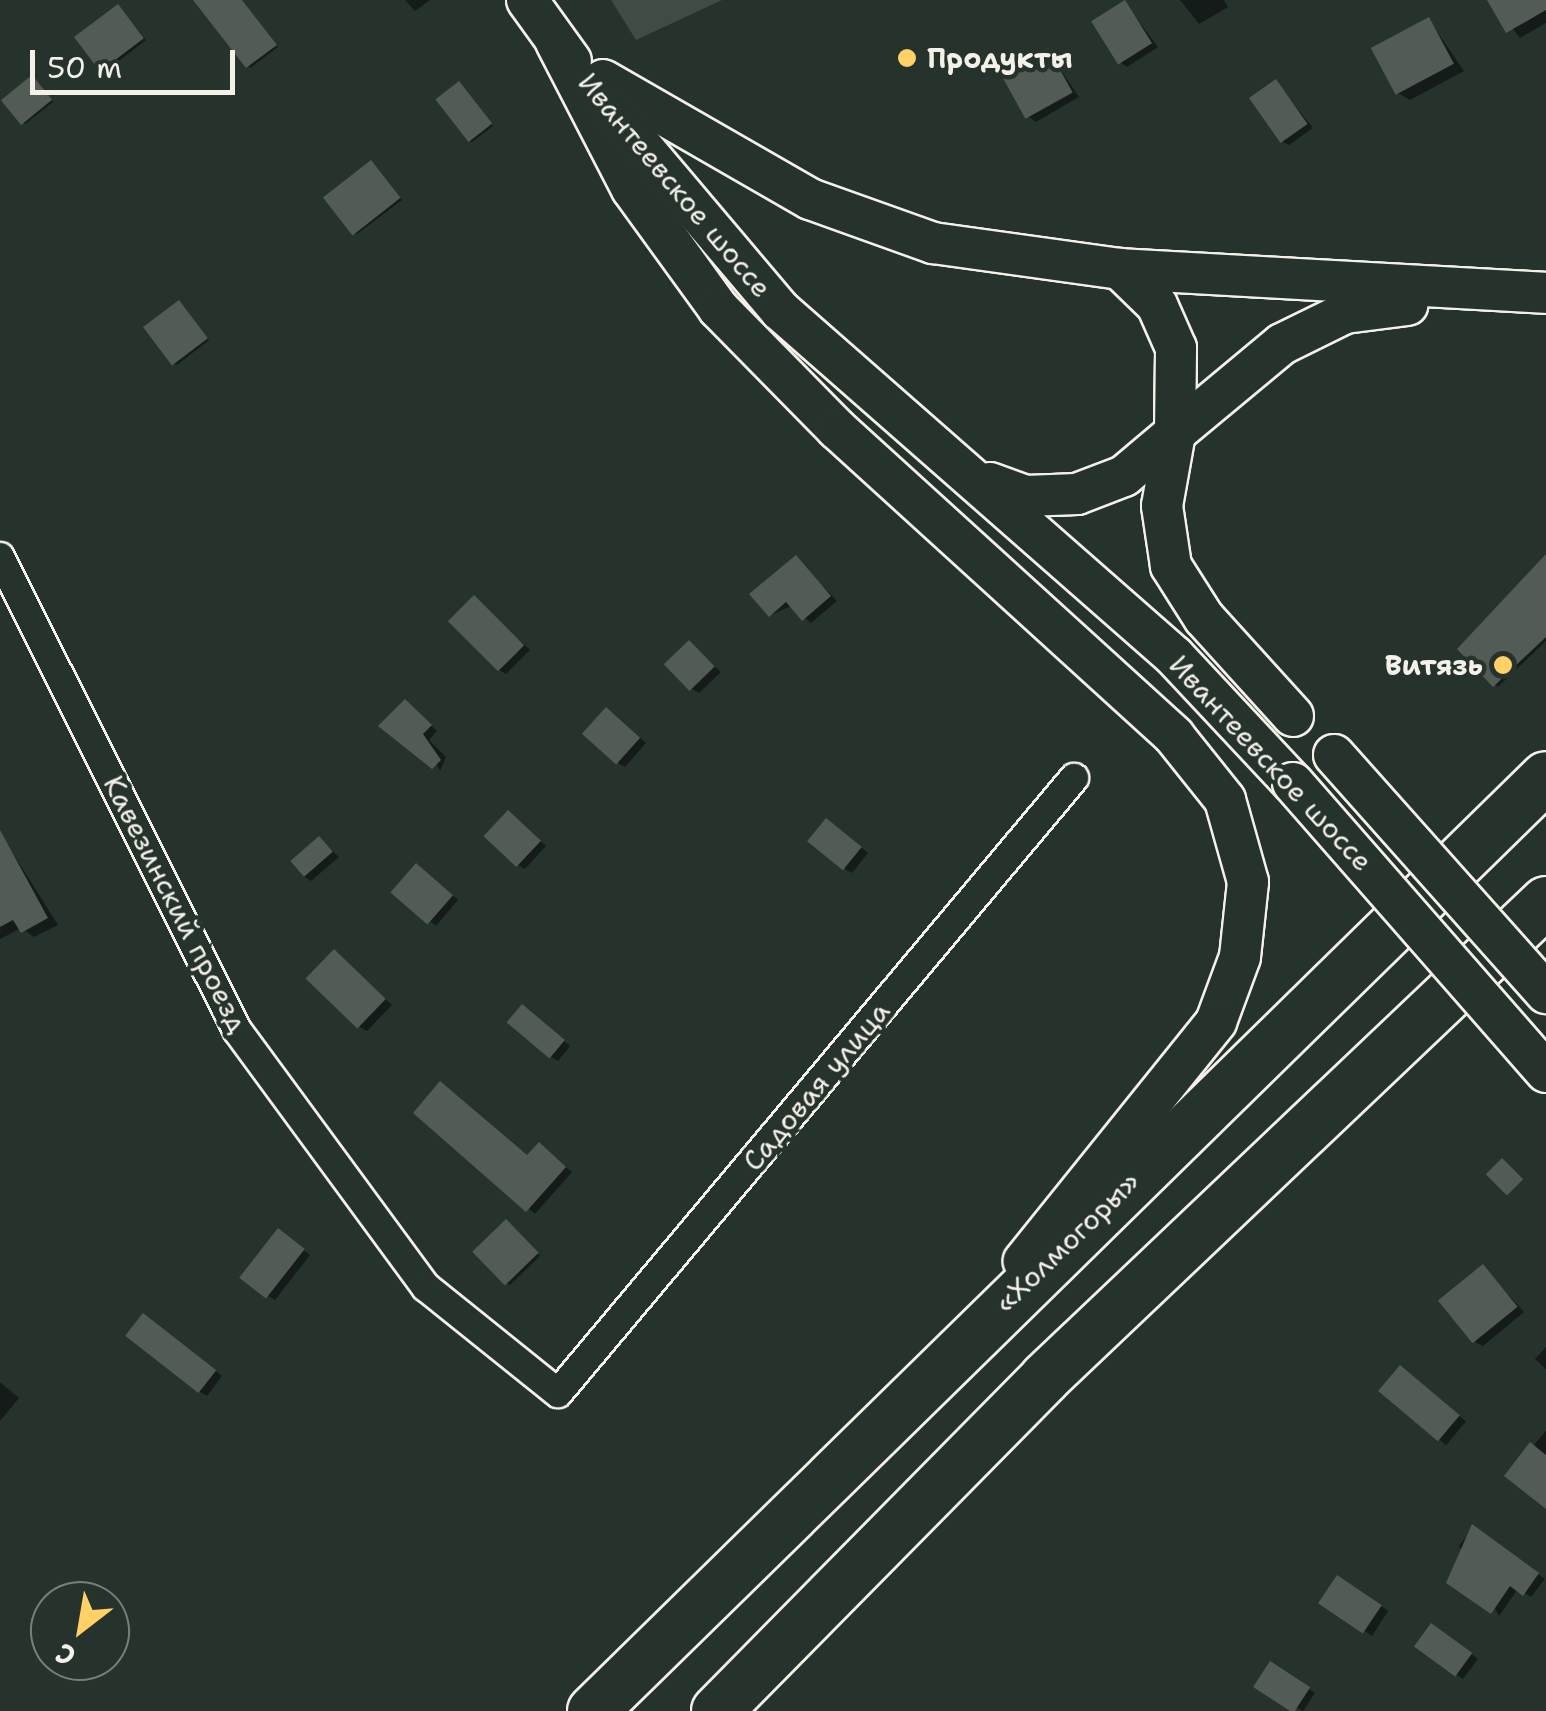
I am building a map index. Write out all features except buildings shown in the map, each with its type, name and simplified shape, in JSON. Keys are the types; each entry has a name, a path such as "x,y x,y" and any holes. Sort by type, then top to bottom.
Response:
{"highway":[{"name":"«Холмогоры»","path":"596,1707 909,1396 1546,777"},
{"path":"717,1711 1045,1378 1546,902"}],"main road":[{"name":"Ивантеевское шоссе","path":"527,0 556,42 780,310 973,475 1174,656 1294,783 1546,1072"},
{"path":"556,42 666,122 843,214 966,250 1120,269 1546,292"},
{"path":"556,42 632,189 719,308 837,429 1174,736 1225,800 1248,882 1240,957 1216,1022 909,1396"},
{"path":"1120,269 1158,305 1176,348 1175,433 1162,506 1171,566 1204,618 1292,716"},
{"path":"973,475 1026,496 1078,494 1124,476 1282,344 1345,313 1394,305 1546,312"},
{"name":"Ивантеевское шоссе","path":"973,475 1139,590 1292,716 1334,755 1546,993"}],"street":[{"name":"Кавезинский проезд","path":"0,557 237,1030 426,1287 558,1394"},
{"name":"Садовая улица","path":"558,1394 1074,778"}],"shaded area":[{"path":"611,0 722,0 636,40"}],"place":[{"name":"Продукты","path":"907,58"},
{"name":"Витязь","path":"1503,665"}]}
